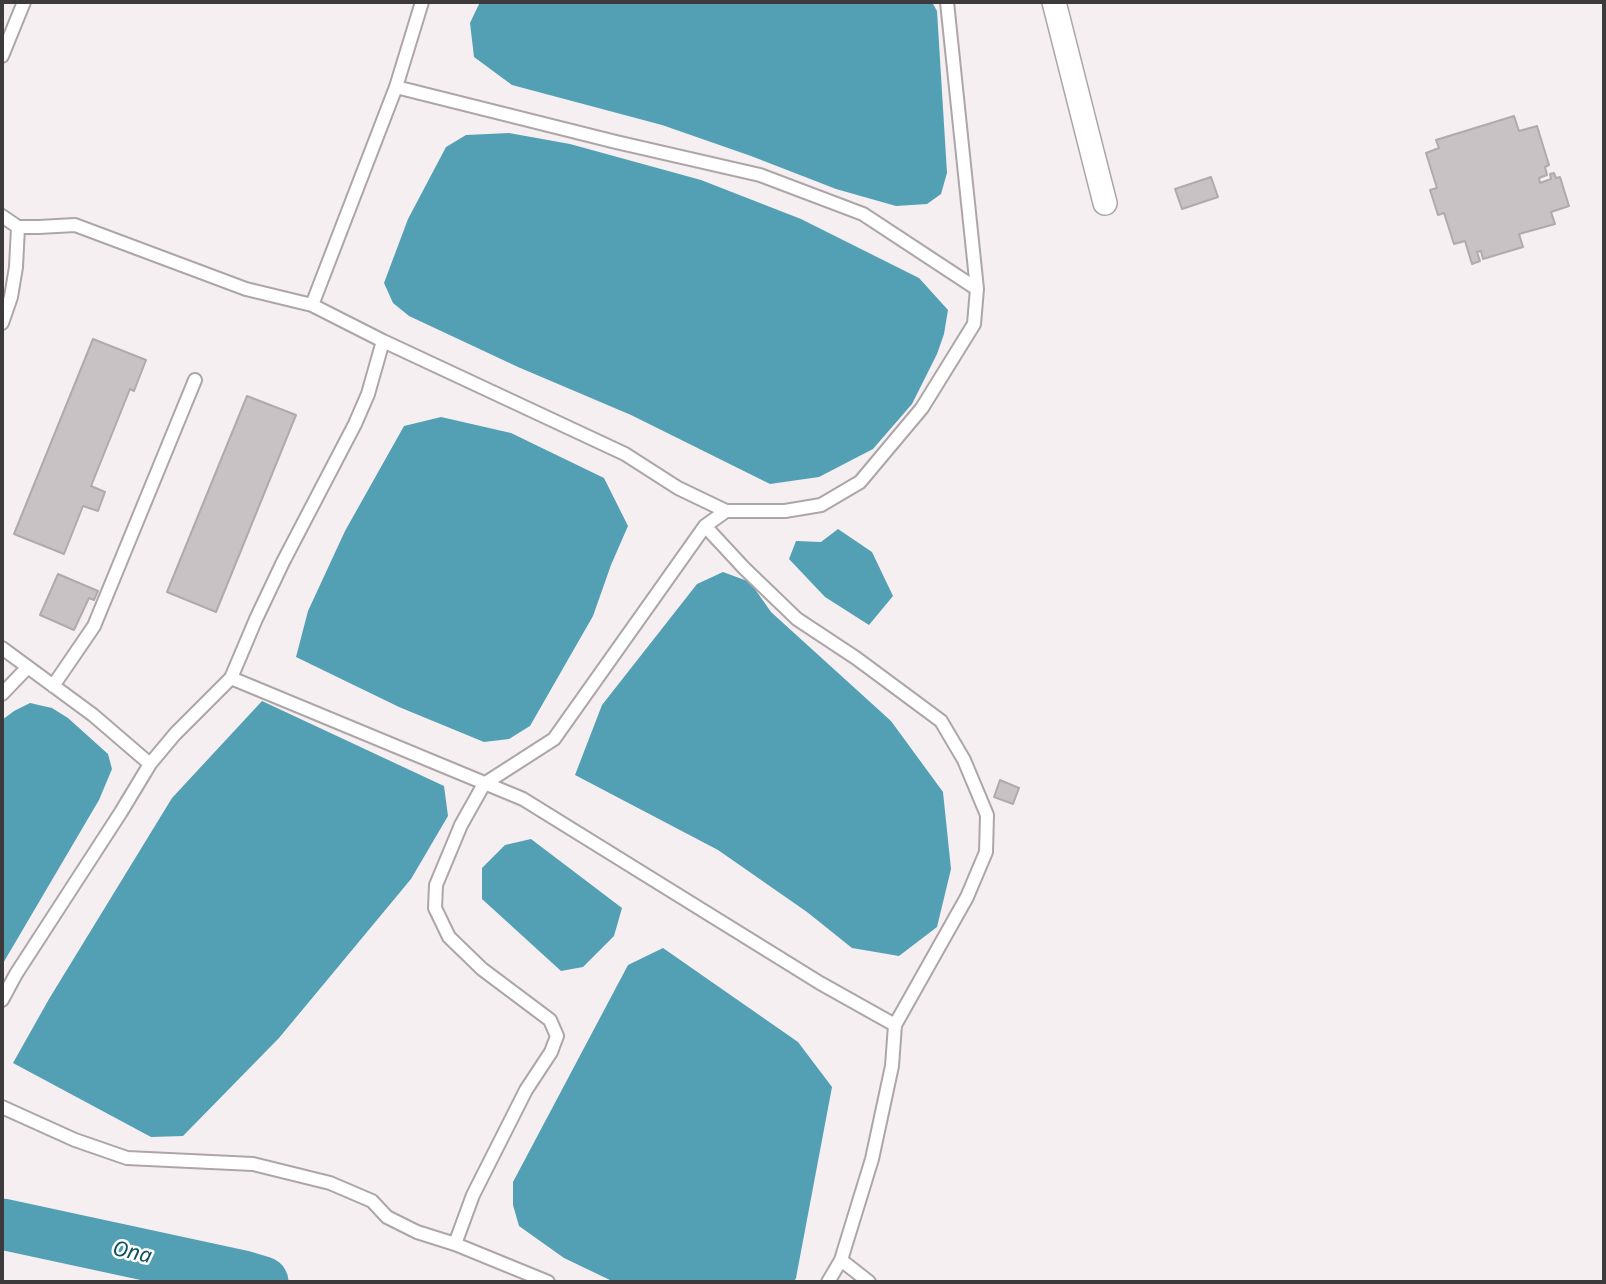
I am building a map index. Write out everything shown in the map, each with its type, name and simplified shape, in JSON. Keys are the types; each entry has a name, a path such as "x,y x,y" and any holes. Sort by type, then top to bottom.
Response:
{"street":[{"path":"1054,2 1105,203"}],"lane":[{"path":"2,56 24,2"},
{"path":"312,305 396,87 422,2"},
{"path":"2,216 18,227 75,225 246,289 312,305 625,454 678,488 726,511 785,511 821,505 860,482 922,408 974,324 977,289 947,2"},
{"path":"396,87 760,175 863,214 977,289"},
{"path":"2,323 15,277 18,227"},
{"path":"2,1000 150,764 175,734 231,678 283,562 355,424 368,394 383,341"},
{"path":"53,686 94,626 195,380"},
{"path":"455,1244 473,1195 526,1090 551,1052 557,1036 550,1020 482,969 449,937 435,908 436,885 461,825 484,784 554,739 705,526 726,511"},
{"path":"705,526 797,619 856,658 941,721 964,760 987,814 986,852 967,897 895,1025 892,1066 872,1159 841,1260 828,1282"},
{"path":"2,648 93,715 150,764"},
{"path":"2,694 27,668"},
{"path":"231,678 523,799 820,983 895,1025"},
{"path":"2,1107 75,1140 127,1158 253,1164 330,1183 372,1201 387,1217 417,1232 455,1244 548,1282"},
{"path":"841,1260 869,1282"}],"water":[{"path":"480,2 932,2 937,11 947,173 941,194 927,204 896,206 836,189 662,125 512,85 474,57 470,23"},
{"path":"509,133 570,144 701,180 801,219 919,278 948,310 937,354 912,404 873,449 819,477 770,484 631,415 518,367 409,316 393,303 384,283 408,219 446,147 466,135"},
{"path":"441,417 511,433 604,478 628,526 593,616 530,726 509,739 484,742 399,707 296,657 308,611 345,531 404,426"},
{"path":"838,529 872,552 893,596 869,625 825,597 789,559 796,541 821,542"},
{"path":"723,572 750,582 771,612 891,721 943,792 951,869 937,927 899,956 852,948 807,912 718,850 575,775 602,705 697,584"},
{"path":"262,701 444,786 448,816 411,879 279,1038 183,1136 151,1137 13,1063 172,798"},
{"path":"30,703 52,708 68,718 108,754 112,769 99,800 2,965 2,720"},
{"path":"531,839 622,908 614,936 583,967 561,971 482,899 482,868 505,845"},
{"path":"663,948 798,1042 832,1087 794,1282 614,1282 564,1258 519,1226 513,1205 513,1182 628,965"}],"building":[{"path":"1514,116 1519,131 1537,126 1549,165 1545,167 1547,175 1539,178 1540,183 1551,179 1550,174 1554,173 1556,178 1560,177 1569,206 1551,212 1555,224 1519,234 1523,247 1483,259 1481,251 1477,252 1480,261 1472,264 1465,241 1454,244 1444,213 1438,215 1430,190 1437,188 1426,153 1439,148 1436,140"},
{"path":"1211,177 1218,197 1182,209 1175,189"},
{"path":"93,339 146,360 134,391 130,389 91,486 105,492 98,511 83,506 64,554 14,534"},
{"path":"247,396 296,415 216,612 167,592"},
{"path":"58,574 98,591 94,600 89,598 74,630 40,615"},
{"path":"1000,780 1019,788 1013,804 994,797"}],"waterway":[{"name":"Ona","path":"2,1224 263,1282"}]}
